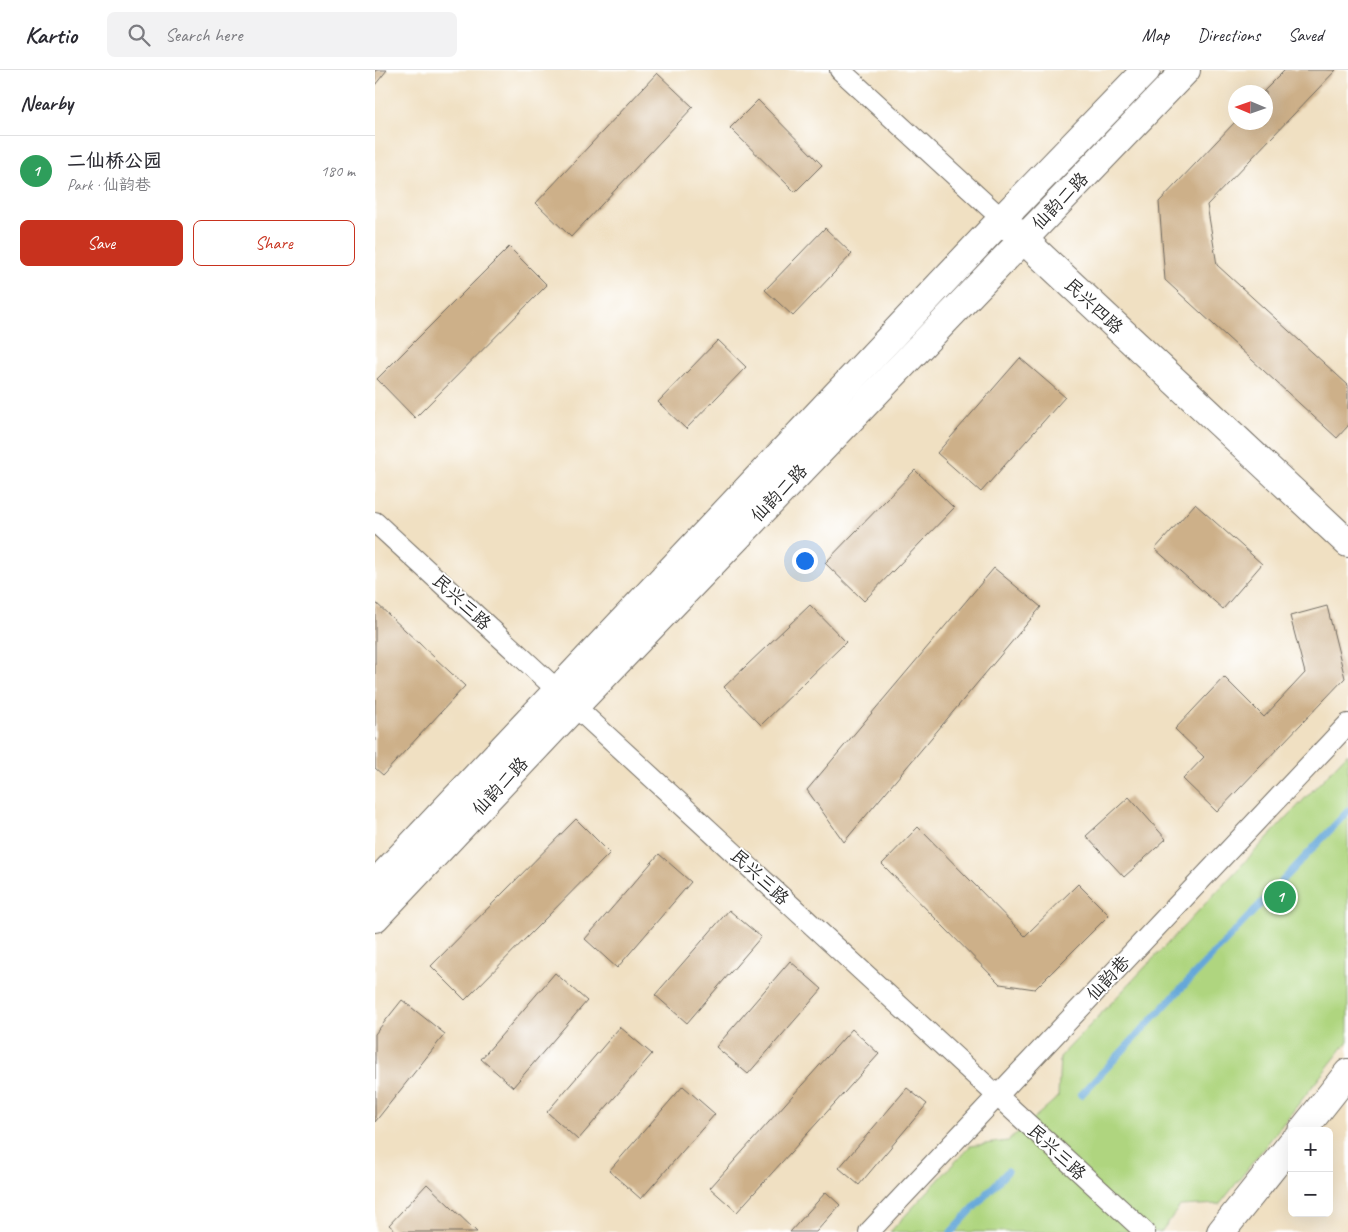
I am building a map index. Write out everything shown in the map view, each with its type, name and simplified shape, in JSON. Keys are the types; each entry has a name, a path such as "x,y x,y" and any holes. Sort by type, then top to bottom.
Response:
{"street":[{"name":"民兴四路","path":"840,70 1348,543"},
{"name":"仙韵二路","path":"375,918 566,699 1002,219 1146,70"},
{"name":"仙韵二路","path":"375,884 566,699 1023,239 1186,70"},
{"name":"民兴三路","path":"375,522 1145,1232"},
{"name":"仙韵巷","path":"869,1232 1348,724"},
{"path":"1305,1127 1348,1073"},
{"path":"1221,1232 1288,1148"}],"green space":[{"path":"1348,753 1348,1041 1220,1204 1180,1206 1161,1232 890,1232 970,1146 1008,1141 1058,1097 1060,1057"}],"building":[{"path":"375,70 387,70 375,85"},
{"path":"1285,70 1336,70 1207,205 1217,265 1348,385 1348,426 1337,438 1165,280 1159,202 1228,129 1273,130 1273,85 1270,85"},
{"path":"657,73 693,107 571,237 536,203"},
{"path":"758,100 822,165 795,192 730,128"},
{"path":"825,228 852,254 793,316 765,290"},
{"path":"509,247 547,285 415,418 377,379"},
{"path":"718,340 746,367 686,429 658,402"},
{"path":"1020,358 1065,397 981,492 937,453"},
{"path":"915,470 954,508 864,601 825,563"},
{"path":"1195,504 1262,564 1223,609 1155,549"},
{"path":"994,568 1041,607 844,842 807,790"},
{"path":"375,602 465,686 383,775 375,768"},
{"path":"810,605 846,642 761,725 724,687"},
{"path":"1327,606 1345,678 1217,812 1183,779 1204,757 1175,729 1224,677 1264,717 1305,673 1290,616"},
{"path":"1129,797 1166,839 1124,877 1086,836"},
{"path":"576,819 610,853 465,1000 431,966"},
{"path":"918,827 1025,936 1078,884 1109,915 1035,989 1000,984 882,864"},
{"path":"659,854 691,882 617,968 585,939"},
{"path":"729,910 761,937 687,1023 655,995"},
{"path":"790,961 822,989 748,1074 716,1047"},
{"path":"555,973 587,1001 513,1087 481,1059"},
{"path":"402,1000 445,1034 375,1122 375,1034"},
{"path":"620,1027 652,1054 578,1140 547,1112"},
{"path":"852,1029 879,1054 737,1212 710,1188"},
{"path":"683,1086 715,1114 641,1199 609,1171"},
{"path":"907,1088 927,1104 859,1185 839,1168"},
{"path":"427,1184 477,1232 397,1232 389,1225"},
{"path":"826,1192 840,1205 816,1232 790,1232"}],"waterway":[{"path":"1081,1095 1348,811"},
{"path":"951,1232 1008,1171"}],"place":[{"name":"二仙桥公园","path":"1280,897"}]}
